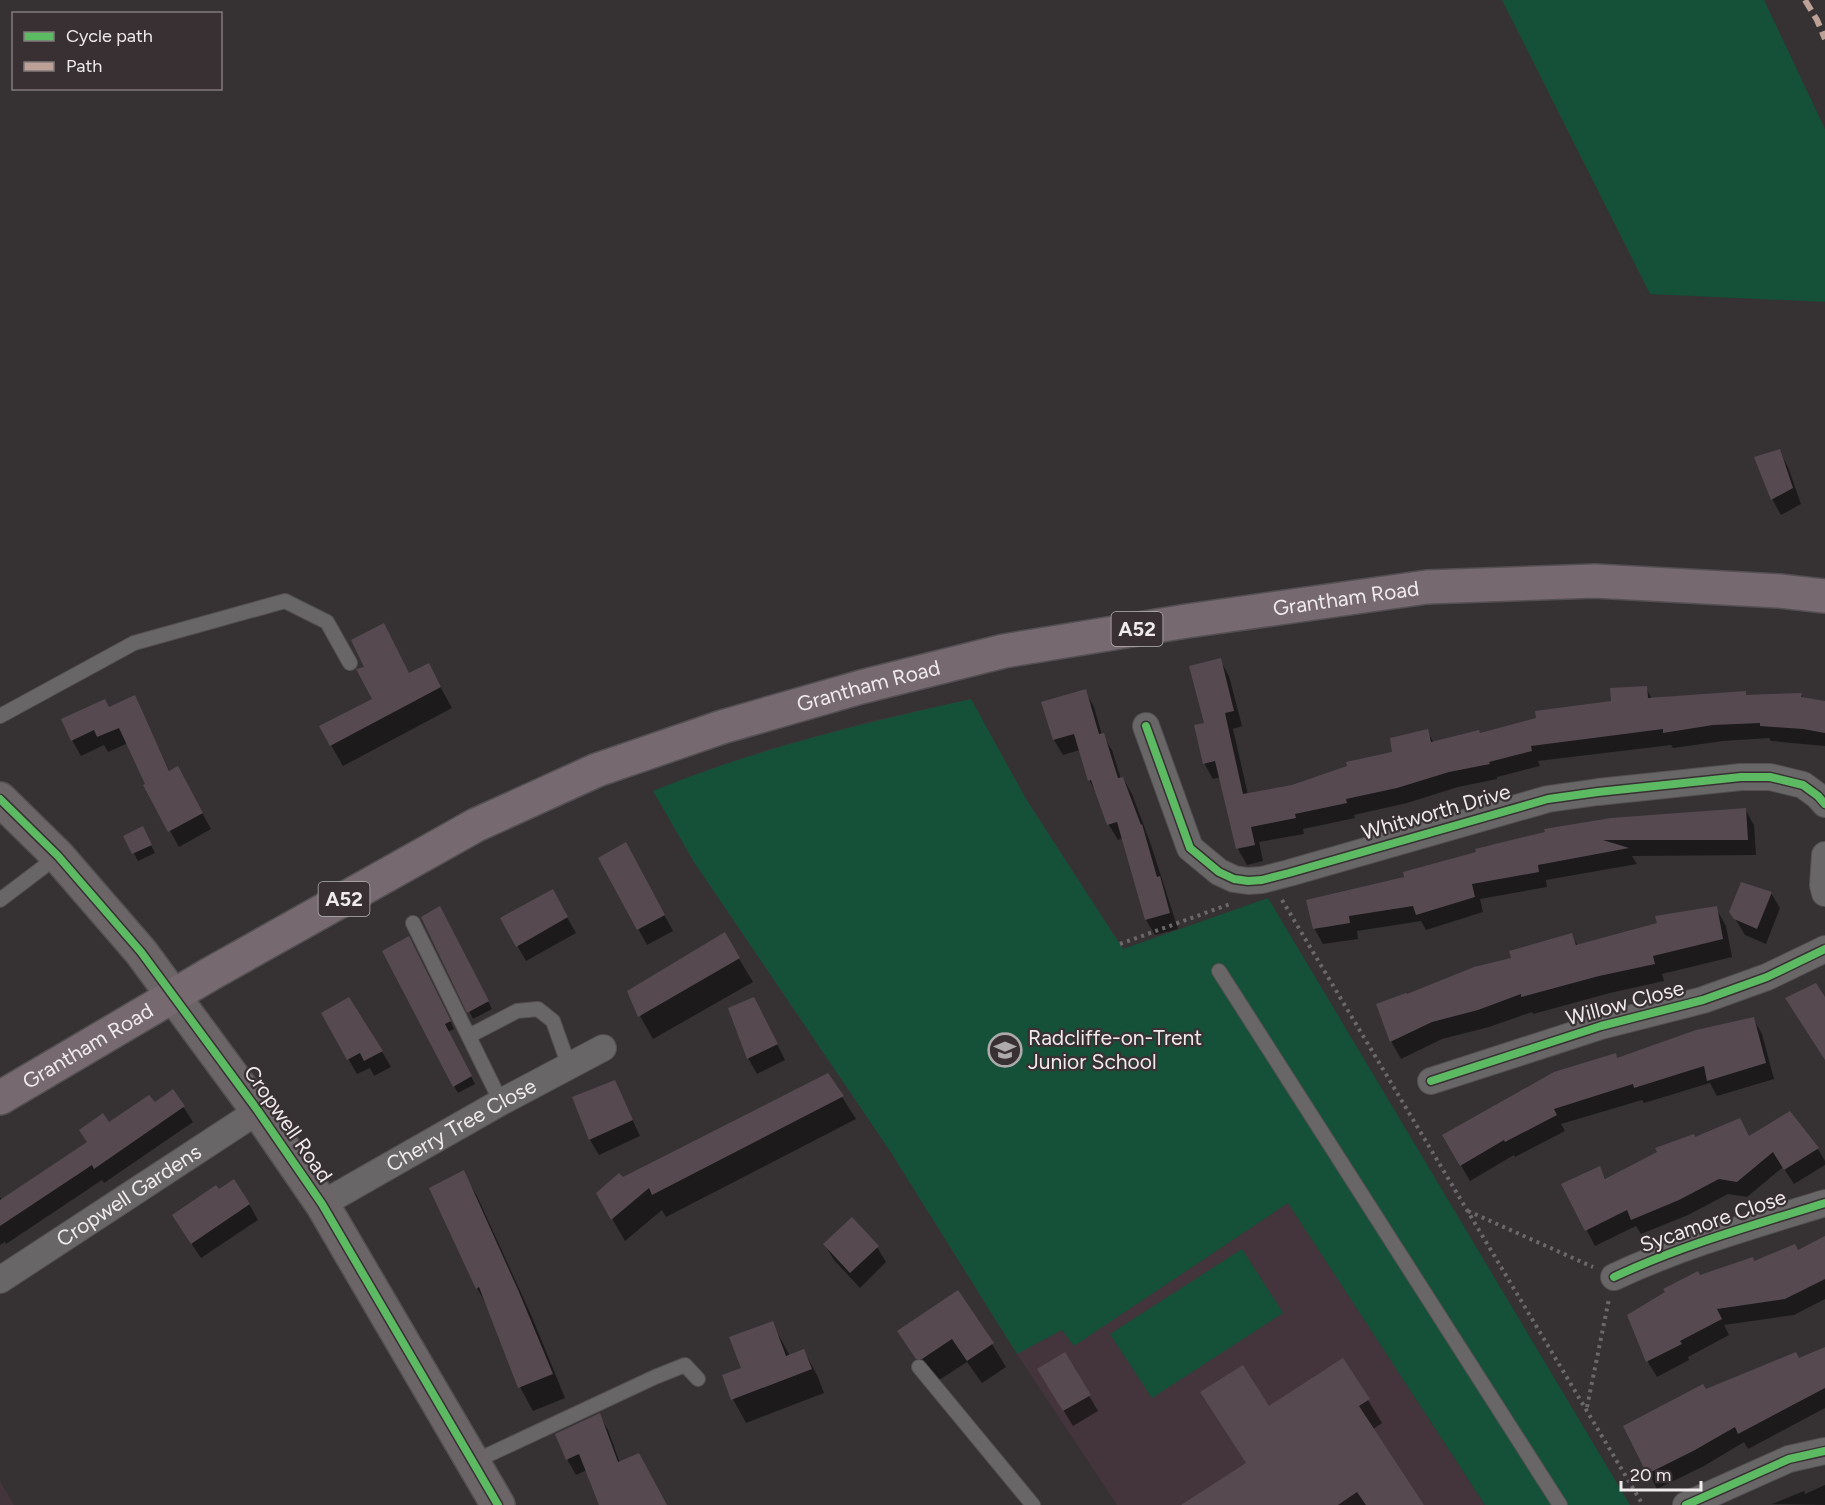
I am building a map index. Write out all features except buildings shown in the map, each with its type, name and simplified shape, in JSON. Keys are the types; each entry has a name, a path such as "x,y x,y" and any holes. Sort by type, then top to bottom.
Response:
{"highway":[{"name":"Grantham Road","path":"0,1098 174,995 476,825 597,770 765,715 861,687 1004,651 1187,621 1427,587 1595,580 1825,596"}],"street":[{"name":"Whitworth Drive","path":"1146,726 1190,848 1219,873 1248,881 1271,878 1548,799 1598,792 1741,777 1770,777 1803,785 1818,795 1825,804"},
{"name":"Cropwell Road","path":"0,799 58,856 141,952 258,1111 322,1204 498,1505"},
{"path":"1825,855 1823,885 1825,893"},
{"name":"Willow Close","path":"1431,1081 1601,1026 1703,1000 1767,977 1825,949"},
{"name":"Cherry Tree Close","path":"322,1204 501,1102 603,1048"},
{"name":"Cropwell Gardens","path":"0,1280 258,1111"},
{"name":"Sycamore Close","path":"1614,1277 1651,1259 1825,1203"},
{"path":"1686,1505 1790,1459 1825,1451"}],"lane":[{"path":"0,716 134,643 285,601 327,622 350,663"},
{"path":"0,900 58,856"},
{"path":"413,923 501,1102"},
{"path":"1220,972 1560,1505"},
{"path":"469,1036 517,1011 538,1009 553,1021 569,1066"},
{"path":"472,1462 685,1365 699,1379"},
{"path":"919,1367 1033,1505"}],"path":[{"path":"1271,878 1384,1073 1643,1505"},
{"path":"1120,944 1231,904"},
{"path":"1467,1210 1614,1277 1586,1407"}],"shaded area":[{"name":"Radcliffe-on-Trent Junior School","path":"971,699 1026,799 1485,1505 1117,1505 1017,1354 890,1151 694,862 653,791 770,749 871,721"},
{"path":"0,1481 14,1505 0,1505"}],"green space":[{"path":"1502,0 1764,0 1825,129 1825,302 1650,294"},
{"name":"Radcliffe-on-Trent Junior School","path":"971,699 1026,799 1123,949 1268,898 1630,1505 1485,1505 1288,1203 1074,1346 1062,1330 1017,1354 890,1151 694,862 653,791 731,762 810,738"},
{"path":"1242,1249 1283,1313 1152,1398 1110,1334"}],"marked path":[{"path":"1805,0 1825,39"}],"cycle path":[{"path":"1146,726 1190,848 1219,872 1234,879 1248,881 1289,873 1548,799 1598,792 1741,777 1770,777 1803,785 1825,804"},
{"path":"0,799 58,856 141,952 258,1111 322,1204 498,1505"},
{"path":"1431,1081 1601,1026 1703,1000 1767,977 1825,949"},
{"path":"1614,1277 1692,1245 1825,1203"},
{"path":"1686,1505 1789,1459 1825,1451"}],"place":[{"name":"Radcliffe-on-Trent Junior School","path":"1005,1050"}]}
